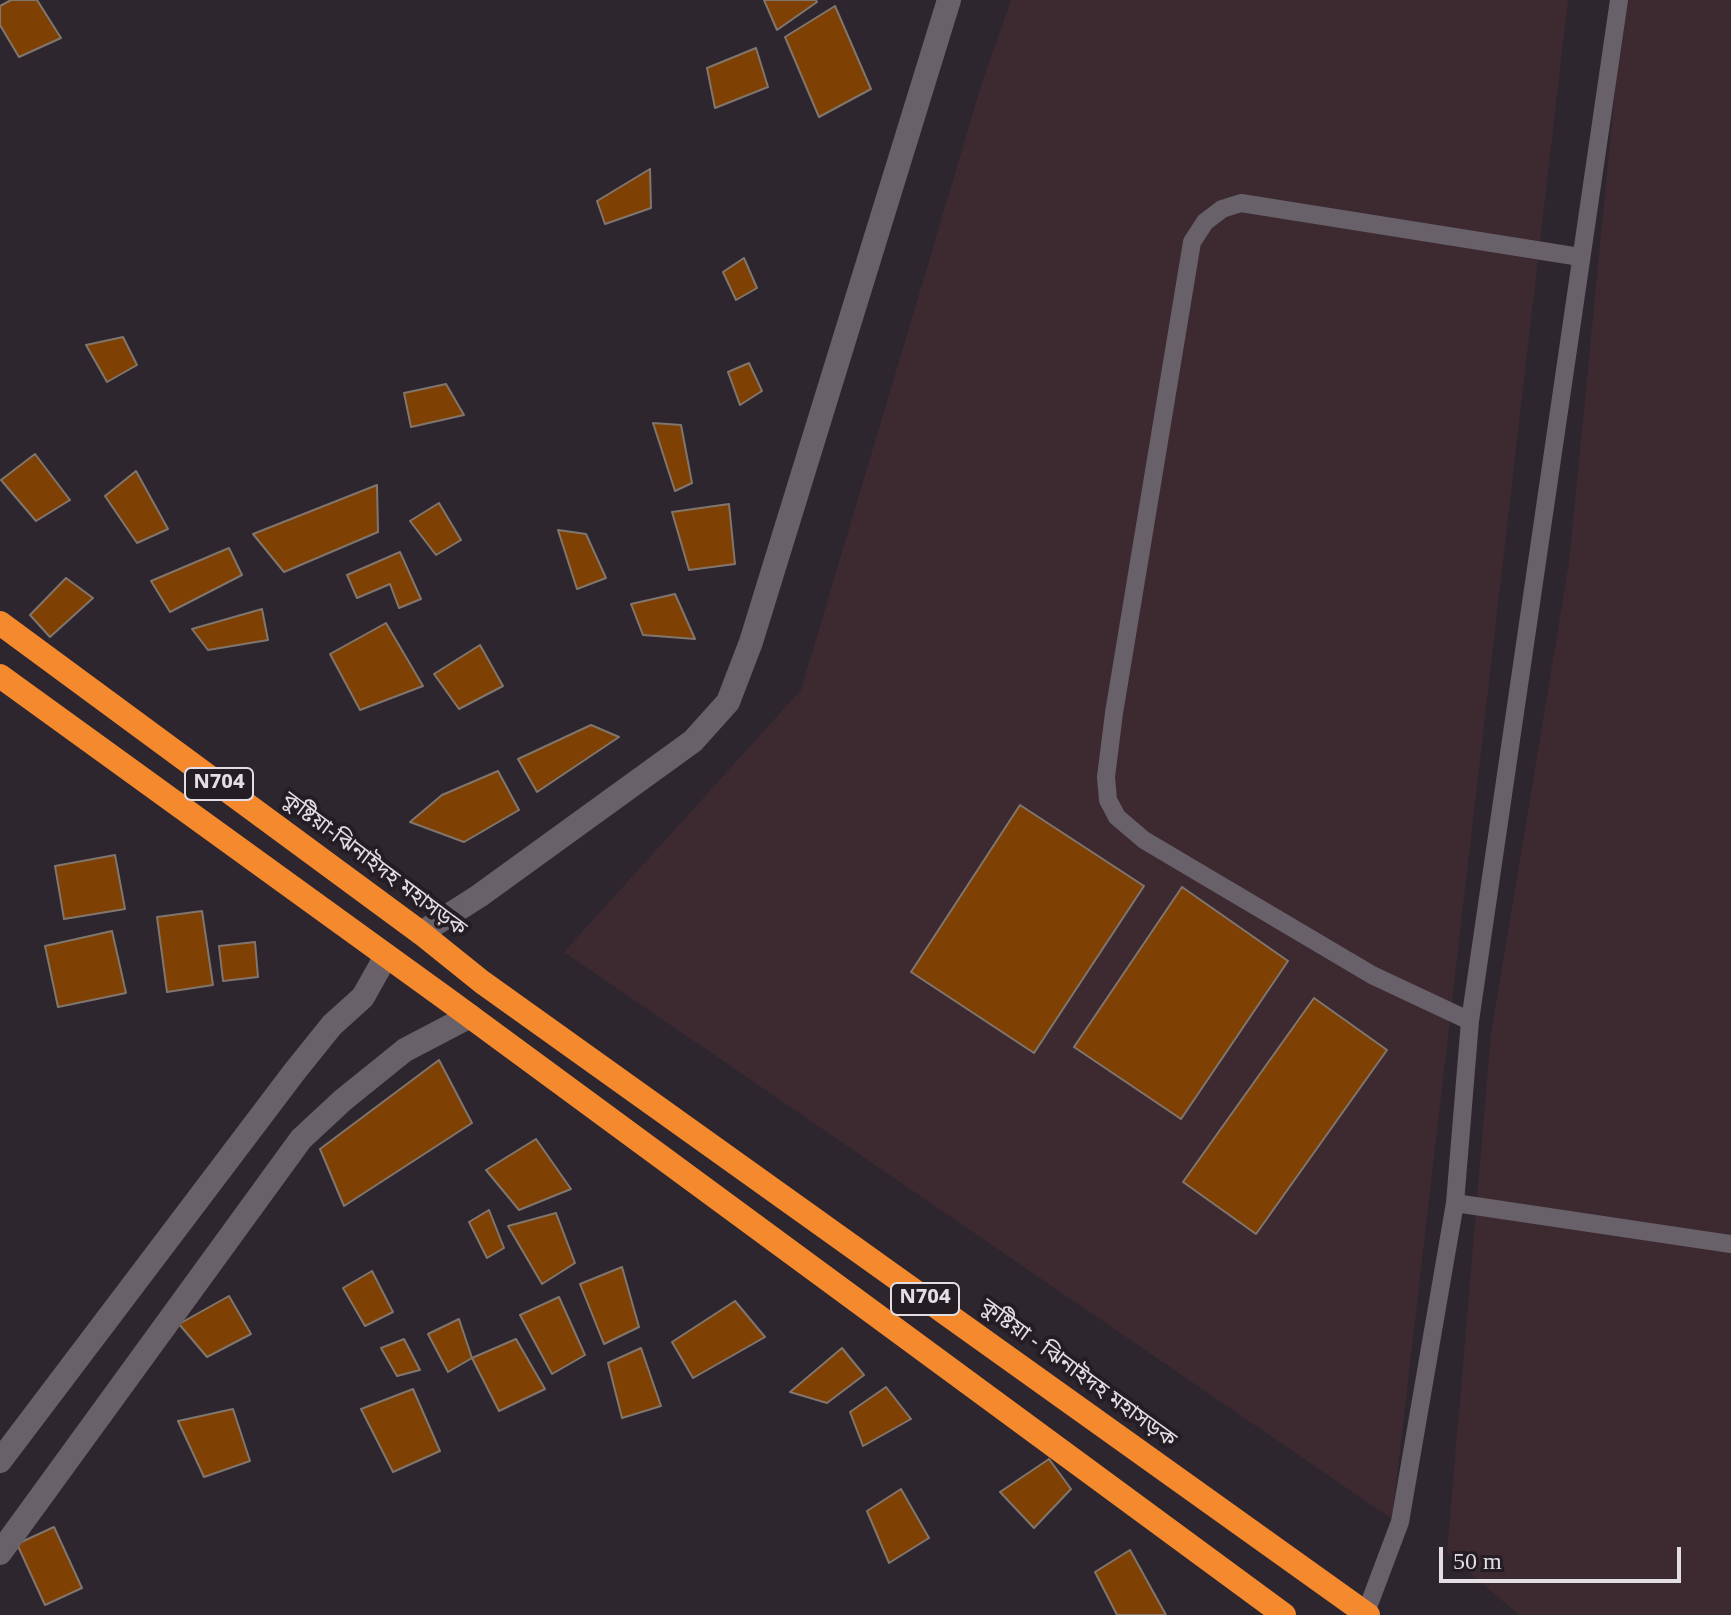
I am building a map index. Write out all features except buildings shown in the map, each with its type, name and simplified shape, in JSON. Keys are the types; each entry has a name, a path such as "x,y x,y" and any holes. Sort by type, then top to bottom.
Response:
{"highway":[{"name":"কুষ্টিয়া-ঝিনাইদহ মহাসড়ক","path":"0,623 482,982"},
{"name":"N704","path":"0,676 461,1009 1284,1615"},
{"name":"কুষ্টিয়া - ঝিনাইদহ মহাসড়ক","path":"482,982 1366,1614"}],"street":[{"path":"429,940 479,896 693,741 728,702 751,642 949,0"},
{"path":"0,1461 295,1071 332,1025 363,997 386,956"},
{"path":"0,1553 301,1139 343,1100 461,1009"}],"lane":[{"path":"1366,1614 1400,1522 1455,1203 1470,1021 1619,0"},
{"path":"1470,1021 1372,975 1144,840 1117,817 1108,800 1106,777 1114,713 1192,242 1205,222 1222,209 1241,203 1580,257"},
{"path":"1455,1203 1731,1244"}],"shaded area":[{"path":"1011,0 1568,0 1392,1519 564,952 801,690 982,83"},
{"path":"1624,0 1731,0 1731,1615 1519,1615 1447,1553 1491,1034 1569,563"}]}
